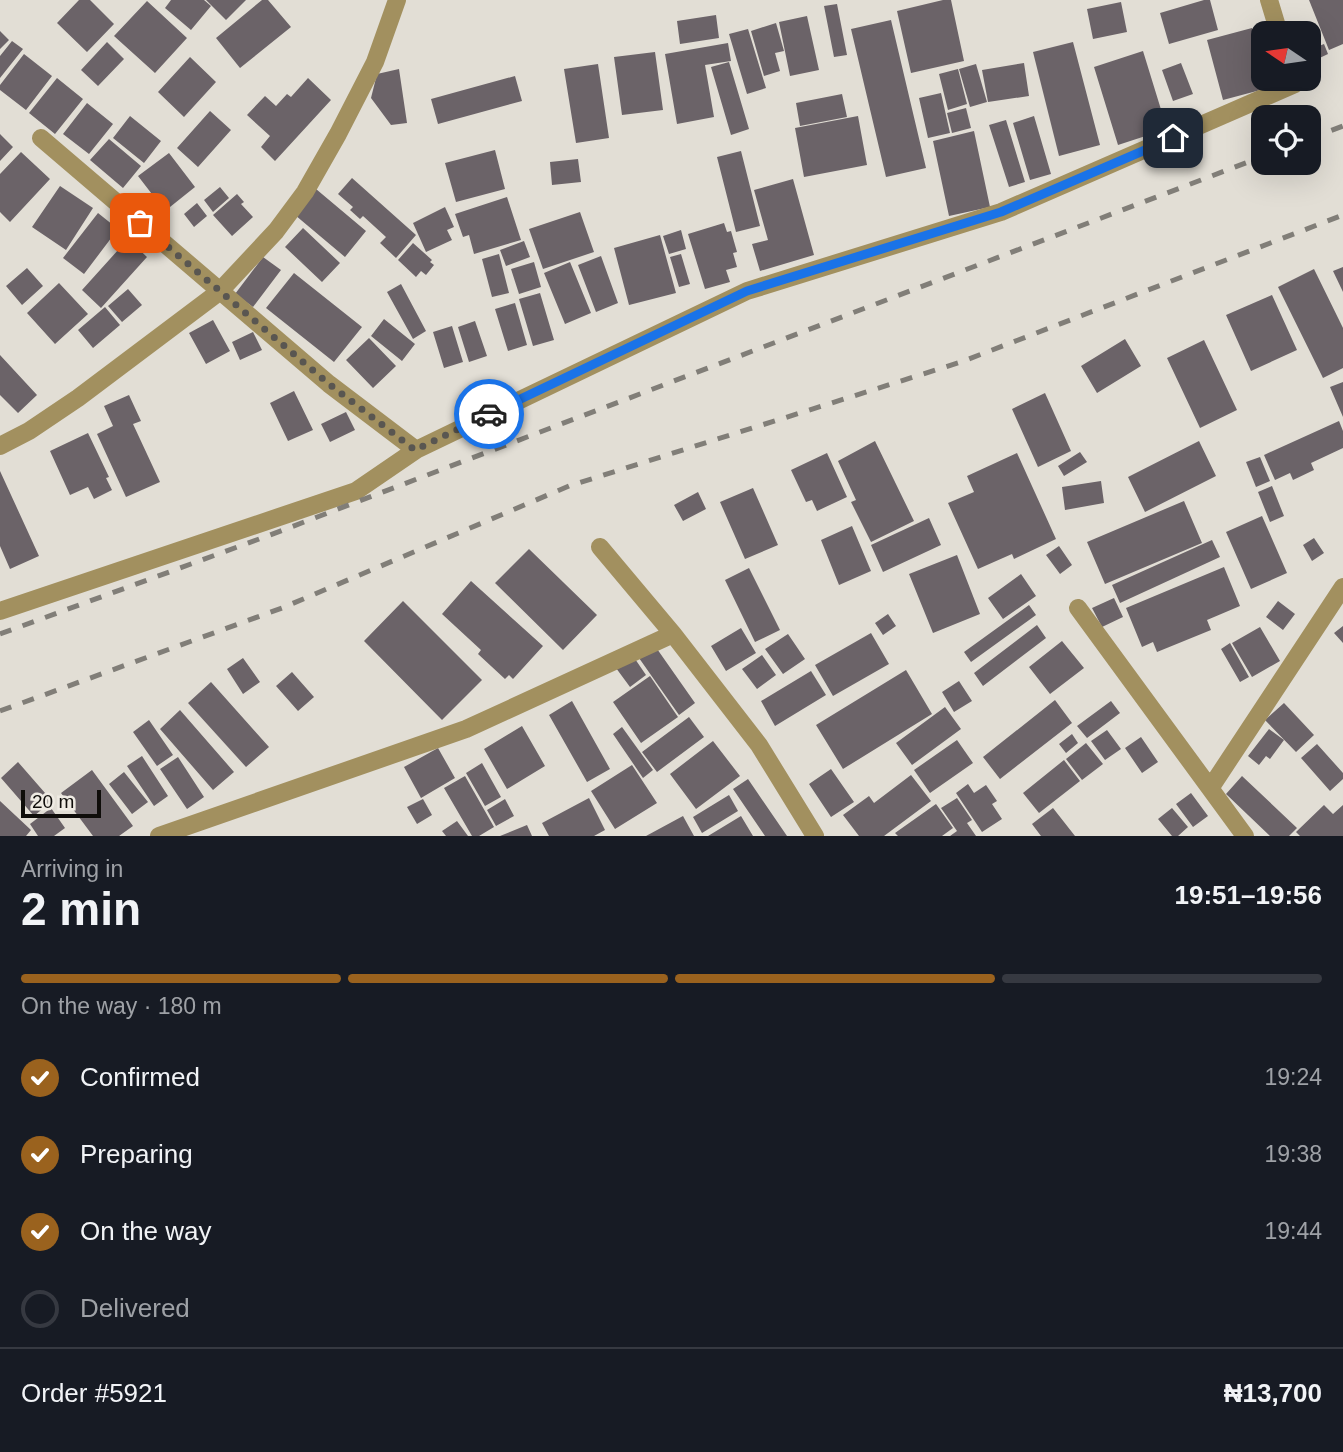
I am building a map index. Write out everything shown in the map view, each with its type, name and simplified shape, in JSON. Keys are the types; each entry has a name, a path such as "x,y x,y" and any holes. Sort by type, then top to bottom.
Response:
{"street":[{"path":"0,446 29,431 78,398 219,292 276,231 305,192 338,134 375,62 397,0"},
{"path":"1269,0 1275,21"},
{"path":"0,611 356,491 415,450 747,291 1001,212 1279,91"},
{"path":"41,138 329,384 415,450"},
{"path":"600,547 673,634 758,746 815,836"},
{"path":"1211,787 1343,587"},
{"path":"1078,608 1245,836"},
{"path":"159,836 466,729 673,634"}],"building":[{"path":"79,0 90,0 114,24 87,52 57,23"},
{"path":"171,0 204,0 211,6 191,30 165,8"},
{"path":"206,0 246,0 226,20"},
{"path":"262,0 268,0 291,27 240,68 216,38"},
{"path":"951,0 964,61 911,73 897,11"},
{"path":"1210,0 1218,30 1169,44 1160,13"},
{"path":"1309,0 1343,0 1343,44 1329,50 1321,30 1321,21 1317,21"},
{"path":"147,1 187,38 155,73 114,36"},
{"path":"1121,2 1127,32 1093,39 1087,9"},
{"path":"837,4 847,55 834,57 824,6"},
{"path":"716,15 719,38 680,44 677,21"},
{"path":"807,16 819,70 790,76 779,22"},
{"path":"891,20 926,168 886,177 851,29"},
{"path":"776,23 784,51 775,53 780,71 764,76 751,31"},
{"path":"1251,28 1251,91 1257,91 1223,100 1207,40"},
{"path":"748,29 766,88 747,94 729,34"},
{"path":"0,31 9,40 0,49"},
{"path":"12,41 23,49 0,78 0,56"},
{"path":"107,42 124,59 98,86 81,70"},
{"path":"1073,42 1100,145 1059,156 1033,52"},
{"path":"728,43 731,61 705,65 714,117 677,124 665,54"},
{"path":"1324,44 1328,54 1321,57 1321,45"},
{"path":"1143,51 1167,129 1118,145 1094,67"},
{"path":"655,52 663,110 622,115 614,57"},
{"path":"24,54 52,76 26,110 0,90 0,85"},
{"path":"190,57 216,82 184,117 158,92"},
{"path":"729,62 749,129 731,135 711,67"},
{"path":"1024,63 1029,96 988,102 982,70"},
{"path":"1181,63 1193,94 1173,101 1162,70"},
{"path":"598,64 609,138 576,143 564,69"},
{"path":"976,64 987,102 970,107 959,69"},
{"path":"399,69 407,123 391,125 371,98 377,74"},
{"path":"958,69 967,104 948,110 939,74"},
{"path":"515,76 522,101 438,124 431,99"},
{"path":"57,78 83,99 55,134 29,113"},
{"path":"308,78 331,100 275,161 261,147 270,136 247,115 265,96 276,106 287,94 291,97"},
{"path":"941,93 950,133 928,138 919,98"},
{"path":"842,94 847,117 800,126 796,103"},
{"path":"87,103 113,124 89,154 63,134"},
{"path":"966,108 971,128 952,133 947,113"},
{"path":"210,111 231,130 198,167 177,148"},
{"path":"130,116 161,141 144,163 113,138"},
{"path":"858,116 867,165 804,177 795,128"},
{"path":"1034,116 1051,174 1030,180 1013,123"},
{"path":"1006,120 1025,182 1009,187 989,125"},
{"path":"974,131 990,207 949,216 933,141"},
{"path":"0,134 13,147 0,161"},
{"path":"109,139 141,166 123,188 90,160"},
{"path":"495,150 505,189 456,202 445,163"},
{"path":"741,151 760,226 736,232 717,157"},
{"path":"21,152 50,179 10,222 0,212 0,174"},
{"path":"169,153 195,187 165,211 138,176"},
{"path":"578,159 581,182 552,185 550,162"},
{"path":"352,178 416,235 396,258 380,243 386,237 363,216 360,219 350,210 353,207 338,194"},
{"path":"793,179 814,255 760,271 752,244 768,240 754,190"},
{"path":"60,186 93,208 66,250 32,227"},
{"path":"220,187 229,198 213,212 204,200"},
{"path":"316,189 366,231 345,257 295,215"},
{"path":"237,194 244,202 241,204 253,217 232,236 213,215"},
{"path":"507,197 521,240 474,254 469,235 463,237 455,214"},
{"path":"197,203 207,216 194,227 184,214"},
{"path":"445,207 454,227 447,230 452,240 426,252 413,223"},
{"path":"580,212 594,252 543,269 529,229"},
{"path":"98,213 118,229 84,274 63,258"},
{"path":"724,223 727,232 731,231 737,252 733,253 737,267 726,270 730,282 705,289 688,234"},
{"path":"303,228 340,263 322,282 285,247"},
{"path":"681,230 686,249 669,254 663,236"},
{"path":"660,235 676,293 629,305 614,248"},
{"path":"128,239 147,257 101,308 82,290"},
{"path":"524,241 530,257 506,266 500,250"},
{"path":"413,243 432,260 430,262 434,265 426,275 421,271 416,277 398,260"},
{"path":"499,254 509,293 492,297 482,259"},
{"path":"681,254 690,284 679,287 670,257"},
{"path":"601,256 618,303 596,312 578,265"},
{"path":"263,257 281,270 253,307 235,294"},
{"path":"534,262 541,287 519,294 511,269"},
{"path":"570,262 591,313 565,324 544,273"},
{"path":"1343,267 1343,292 1333,271"},
{"path":"27,268 43,286 22,305 6,286"},
{"path":"1314,269 1343,328 1343,368 1323,378 1278,287"},
{"path":"294,273 362,327 334,362 266,308"},
{"path":"59,283 88,314 55,344 27,313"},
{"path":"401,284 426,331 413,339 387,292"},
{"path":"128,289 142,305 122,322 108,306"},
{"path":"540,293 554,340 533,346 519,299"},
{"path":"1272,295 1297,350 1251,371 1226,315"},
{"path":"515,303 527,345 508,351 495,309"},
{"path":"105,307 120,325 93,348 78,330"},
{"path":"384,319 415,344 402,361 371,336"},
{"path":"213,320 230,351 206,364 189,333"},
{"path":"475,321 487,356 469,362 458,327"},
{"path":"452,326 463,362 444,368 433,332"},
{"path":"253,332 262,350 240,360 232,342"},
{"path":"369,338 396,366 373,388 346,360"},
{"path":"1125,339 1141,366 1097,393 1081,366"},
{"path":"1204,340 1237,410 1200,428 1167,358"},
{"path":"0,355 37,395 18,413 0,395"},
{"path":"1343,382 1343,417 1330,387"},
{"path":"294,391 313,430 288,441 270,403"},
{"path":"1045,393 1071,451 1038,467 1012,409"},
{"path":"129,395 141,421 133,424 160,482 126,497 97,434 113,426 104,406"},
{"path":"346,412 355,430 330,442 321,424"},
{"path":"1339,421 1343,431 1343,448 1311,463 1314,470 1293,480 1290,473 1275,480 1264,455"},
{"path":"88,433 109,477 106,478 112,490 94,499 88,487 70,495 50,451"},
{"path":"875,441 914,521 871,542 851,502 856,500 838,461"},
{"path":"1199,441 1216,476 1145,512 1128,477"},
{"path":"1080,452 1087,462 1064,476 1058,466"},
{"path":"827,453 847,497 817,511 812,500 806,502 791,470"},
{"path":"1017,453 1056,539 1014,559 1012,554 978,569 948,503 974,492 967,476"},
{"path":"1260,457 1270,481 1256,487 1246,462"},
{"path":"0,471 39,556 10,569 0,546"},
{"path":"1101,481 1104,503 1065,510 1062,487"},
{"path":"1272,486 1284,516 1270,522 1258,492"},
{"path":"753,488 778,545 745,559 720,502"},
{"path":"698,492 706,509 683,521 674,505"},
{"path":"1184,501 1202,543 1105,584 1087,542"},
{"path":"1262,516 1287,573 1251,589 1226,532"},
{"path":"929,518 941,545 883,572 871,545"},
{"path":"852,526 871,571 839,585 821,540"},
{"path":"1314,538 1324,553 1312,561 1303,545"},
{"path":"1212,540 1220,557 1120,603 1112,585"},
{"path":"1059,546 1072,565 1060,574 1046,555"},
{"path":"529,549 597,615 563,650 495,583"},
{"path":"957,555 980,614 933,633 909,574"},
{"path":"1224,567 1240,606 1207,620 1211,630 1157,652 1153,642 1142,647 1126,608"},
{"path":"749,568 780,630 755,642 725,580"},
{"path":"1021,574 1036,596 1003,619 988,598"},
{"path":"471,581 543,646 513,679 509,675 505,679 478,654 481,650 442,614"},
{"path":"1114,598 1123,617 1102,627 1092,608"},
{"path":"403,601 482,680 442,720 364,641"},
{"path":"1278,601 1295,614 1283,630 1266,617"},
{"path":"1029,605 1036,615 971,662 964,652"},
{"path":"888,614 896,626 883,635 875,623"},
{"path":"1037,625 1046,638 983,686 974,673"},
{"path":"1343,626 1343,643 1334,633"},
{"path":"1260,627 1280,661 1252,677 1232,643"},
{"path":"741,628 756,653 726,671 711,646"},
{"path":"871,633 889,664 833,696 815,665"},
{"path":"788,634 805,659 783,674 765,649"},
{"path":"1062,641 1084,668 1050,694 1029,667"},
{"path":"1230,643 1249,677 1240,682 1221,649"},
{"path":"655,646 695,703 679,715 639,658"},
{"path":"762,655 776,675 757,689 742,669"},
{"path":"633,656 646,675 630,687 616,668"},
{"path":"243,658 260,682 243,694 227,669"},
{"path":"906,670 932,714 843,769 816,725"},
{"path":"811,671 826,695 775,726 761,701"},
{"path":"292,672 314,697 298,711 276,686"},
{"path":"650,676 678,717 641,743 613,702"},
{"path":"959,681 972,701 954,712 942,692"},
{"path":"211,682 269,747 246,767 188,703"},
{"path":"1055,700 1072,723 1000,779 983,757"},
{"path":"572,701 610,769 587,782 549,715"},
{"path":"1111,701 1120,713 1087,738 1077,726"},
{"path":"1284,703 1314,735 1296,752 1265,720"},
{"path":"945,707 961,729 912,765 896,743"},
{"path":"180,710 234,772 213,790 160,729"},
{"path":"689,717 704,737 657,772 642,752"},
{"path":"149,720 173,755 157,766 133,732"},
{"path":"522,726 545,766 507,789 484,749"},
{"path":"622,727 653,770 643,778 613,734"},
{"path":"1269,729 1284,740 1270,759 1266,756 1259,765 1248,756"},
{"path":"1107,730 1121,749 1105,760 1091,741"},
{"path":"1072,734 1078,743 1066,753 1059,744"},
{"path":"1141,737 1158,762 1142,773 1125,748"},
{"path":"957,740 973,763 930,793 914,770"},
{"path":"713,741 740,776 696,809 670,774"},
{"path":"1086,743 1103,764 1082,780 1066,759"},
{"path":"1317,744 1343,773 1343,779 1330,791 1301,758"},
{"path":"438,748 455,778 421,798 404,767"},
{"path":"142,756 168,796 154,806 127,766"},
{"path":"178,757 204,797 187,809 160,769"},
{"path":"1064,760 1080,781 1039,813 1023,793"},
{"path":"18,762 52,801 34,816 1,778"},
{"path":"482,763 501,797 485,806 466,773"},
{"path":"632,765 657,803 615,829 591,791"},
{"path":"831,769 854,802 831,817 809,784"},
{"path":"92,770 133,826 119,836 93,836 61,793"},
{"path":"124,772 148,802 132,814 109,784"},
{"path":"911,775 931,801 884,836 859,836 843,815 869,796 874,803"},
{"path":"465,776 494,827 479,836 472,836 444,788"},
{"path":"1242,776 1297,828 1289,836 1270,836 1226,794"},
{"path":"748,779 787,836 765,836 733,789"},
{"path":"968,784 974,793 986,785 997,801 992,804 1002,819 982,832 956,793"},
{"path":"1191,793 1208,816 1193,827 1176,804"},
{"path":"729,795 738,811 702,833 693,817"},
{"path":"589,798 605,830 594,836 549,836 542,823"},
{"path":"957,798 972,820 967,823 976,836 950,836 957,831 941,808"},
{"path":"423,799 432,815 417,824 407,807"},
{"path":"505,799 514,816 496,826 487,810"},
{"path":"0,801 31,830 26,836 0,836"},
{"path":"936,804 953,828 942,836 898,836 895,833"},
{"path":"1324,805 1333,814 1343,805 1343,836 1300,836 1296,832"},
{"path":"51,808 65,828 54,836 38,836 30,824"},
{"path":"1053,808 1075,836 1041,836 1032,824"},
{"path":"1172,808 1188,827 1178,836 1172,836 1158,819"},
{"path":"683,816 694,836 646,836"},
{"path":"741,816 753,836 708,836"},
{"path":"457,821 468,836 446,836 442,831"},
{"path":"527,825 532,836 500,836"}],"railway":[{"path":"1321,134 1343,126"},
{"path":"0,634 270,535 1251,161"},
{"path":"0,711 282,608 569,486 961,362 1343,215"}],"way so far":[{"path":"140,223 329,384 415,450 489,414"}],"route":[{"path":"489,414 747,291 1001,212 1173,138"}]}
